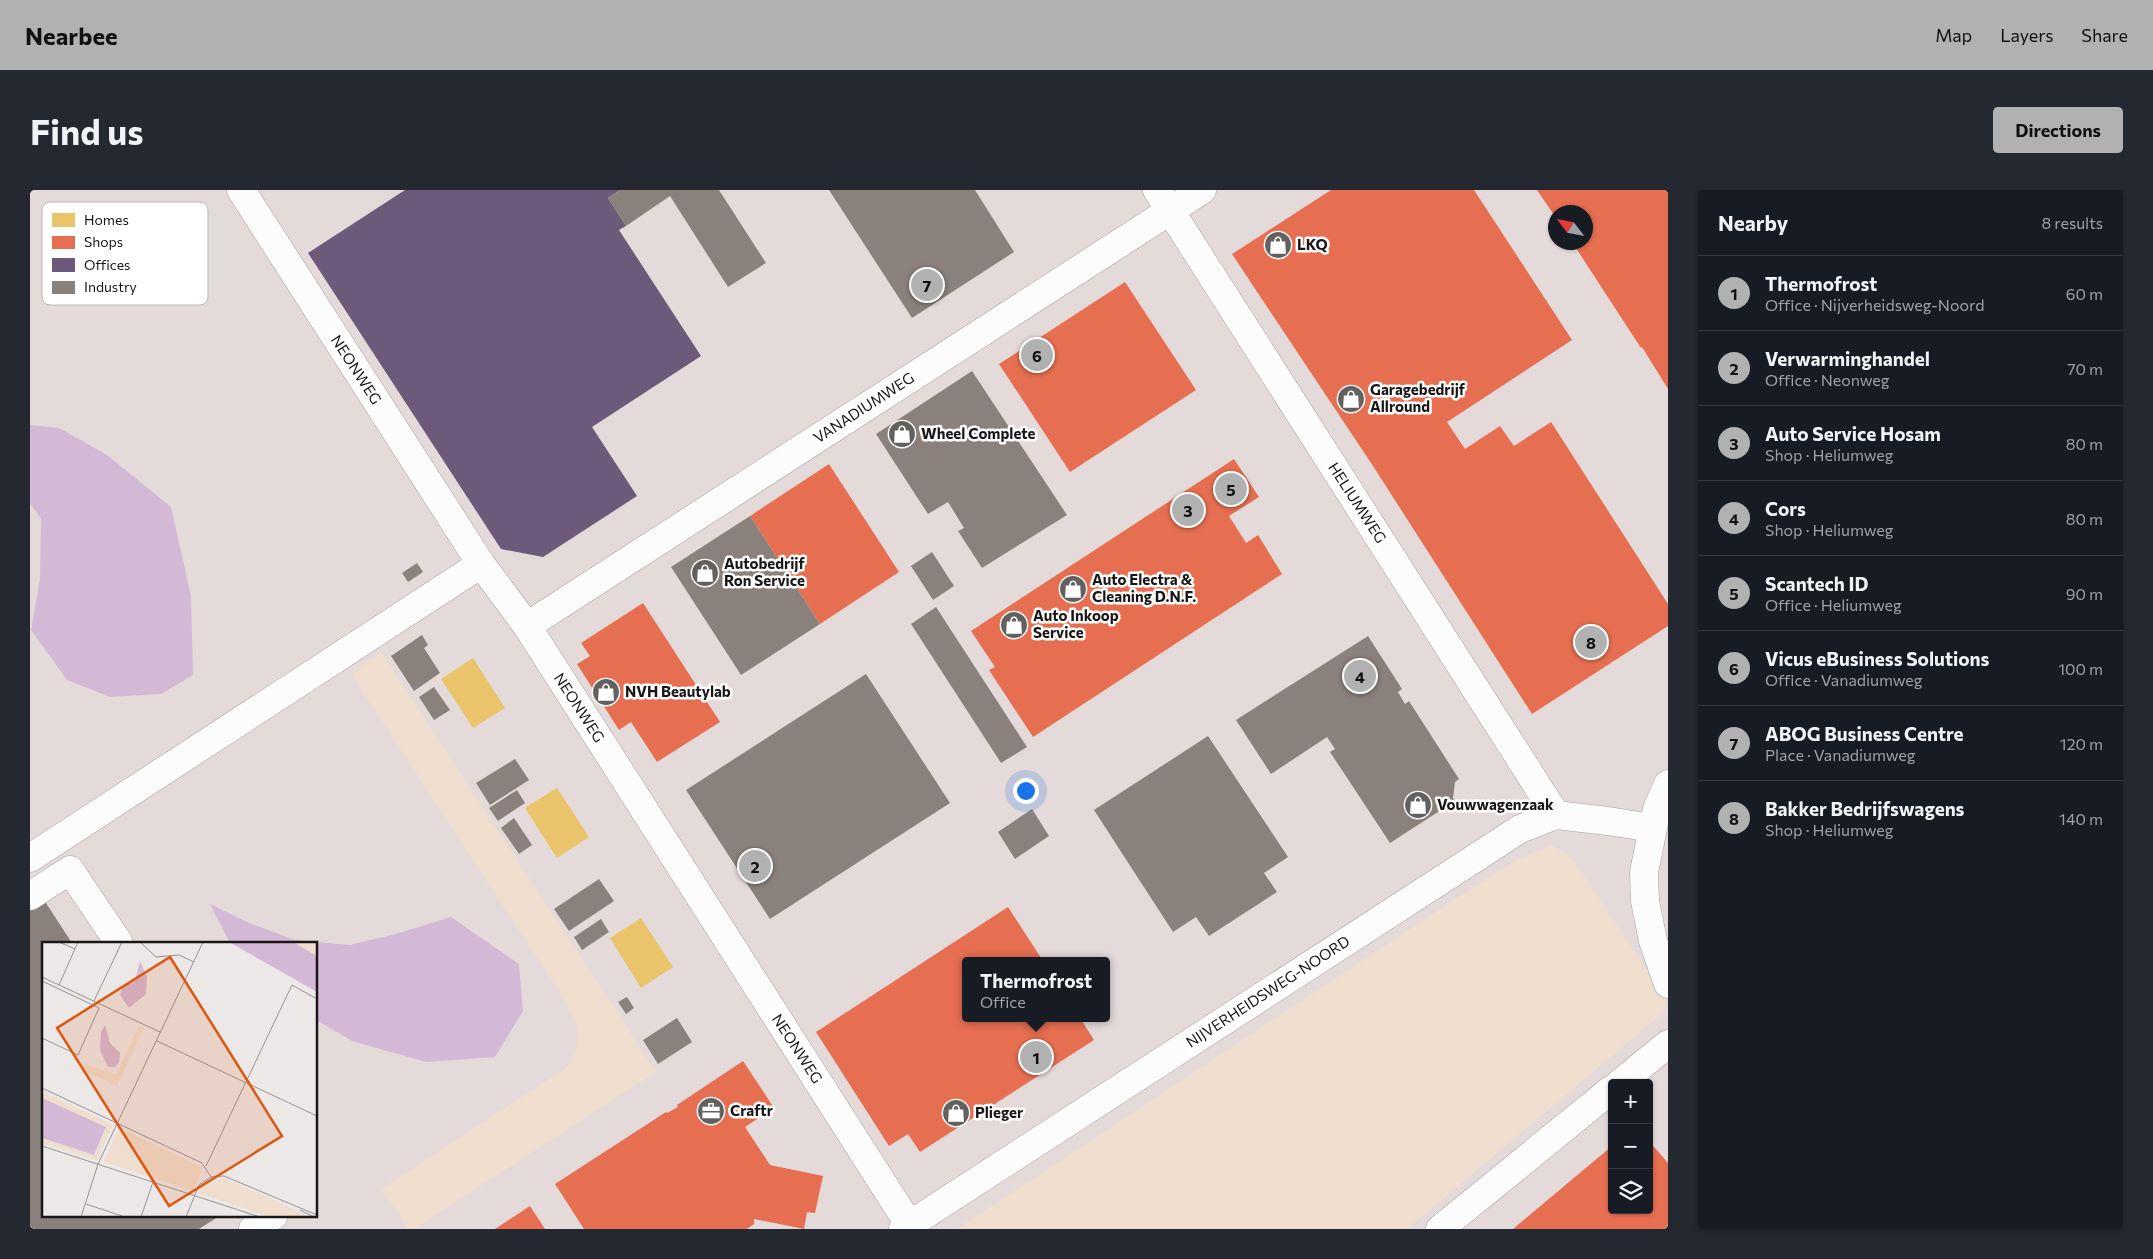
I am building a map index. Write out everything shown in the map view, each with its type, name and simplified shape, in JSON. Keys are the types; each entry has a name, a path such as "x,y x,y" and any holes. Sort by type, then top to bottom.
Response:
{"street":[{"name":"NEONWEG","path":"241,190 480,564 527,626 908,1228"},
{"name":"VANADIUMWEG","path":"527,626 1164,200 1202,190"},
{"name":"HELIUMWEG","path":"1164,200 1556,816"},
{"path":"30,858 480,564"},
{"path":"1668,784 1657,809 1644,872 1645,901 1653,941 1668,984"},
{"name":"NIJVERHEIDSWEG-NOORD","path":"908,1228 1520,829 1556,816 1652,828"},
{"path":"30,896 70,870 118,942"},
{"path":"1625,1079 1668,1044"},
{"path":"1440,1229 1608,1092"},
{"path":"253,1229 272,1216"}],"shaded area":[{"path":"30,190 1668,190 1668,1229 30,1229"},
{"path":"30,425 59,428 107,455 171,507 191,596 193,675 161,694 110,697 67,680 31,630 40,579 41,519 30,503"},
{"path":"381,652 656,1072 414,1229 409,1229 381,1189 566,1068 576,1049 577,1032 572,1014 562,996 353,677 353,671"},
{"path":"1553,846 1566,853 1578,866 1661,991 1667,1002 1665,1011 1407,1229 957,1229 1495,873 1529,854"},
{"path":"210,904 249,923 295,940 317,942 229,942"},
{"path":"451,917 519,964 523,1011 495,1057 426,1062 352,1041 318,1021 318,942 350,945 396,934"}],"building: Homes":[{"path":"473,658 505,708 473,728 441,679"},
{"path":"557,788 589,837 557,858 525,808"},
{"path":"641,918 673,967 641,988 610,938"}],"building: Shops":[{"path":"1331,190 1474,190 1572,340 1447,422 1465,449 1500,426 1514,446 1551,422 1668,604 1668,626 1532,714 1375,469 1232,254"},
{"path":"1537,190 1668,190 1668,389 1577,250 1593,250 1593,205 1548,206"},
{"path":"1125,282 1196,390 1070,472 999,364"},
{"path":"1234,459 1259,497 1229,516 1246,543 1258,535 1282,574 1033,737 989,670 995,667 971,631"},
{"path":"829,464 899,572 820,624 750,516"},
{"path":"643,603 720,722 657,762 631,722 619,730 577,664 590,656 581,643"},
{"path":"1008,907 1040,957 962,957 962,1022 1083,1022 1094,1040 920,1152 908,1134 889,1146 816,1032"},
{"path":"743,1061 774,1108 745,1127 770,1165 823,1176 815,1213 807,1212 804,1229 754,1219 754,1224 747,1229 584,1229 555,1184 666,1112 678,1107 677,1105"},
{"path":"1653,1146 1668,1163 1668,1229 1513,1229 1608,1149 1608,1214 1653,1214"},
{"path":"530,1206 545,1229 495,1229"}],"building: Offices":[{"path":"405,190 620,190 608,198 626,226 619,230 701,356 592,427 637,496 543,557 501,549 308,253"}],"building: Industry":[{"path":"620,190 719,190 766,263 728,287 670,196 626,226 608,198"},
{"path":"829,190 975,190 1014,252 912,318"},
{"path":"972,371 1067,515 982,568 958,531 964,528 948,502 928,514 876,434"},
{"path":"750,516 820,624 741,675 671,567"},
{"path":"932,552 954,586 933,600 911,566"},
{"path":"417,563 423,572 408,582 402,573"},
{"path":"936,607 1027,747 1001,763 911,624"},
{"path":"422,635 428,645 424,648 440,673 414,691 391,656"},
{"path":"1368,636 1402,689 1398,692 1405,704 1409,701 1459,779 1455,782 1453,798 1455,801 1390,843 1330,752 1335,749 1327,737 1271,774 1236,720"},
{"path":"866,674 950,803 770,919 686,790"},
{"path":"434,687 450,710 434,720 419,697"},
{"path":"1208,736 1288,857 1264,873 1277,892 1209,936 1196,917 1173,932 1094,810"},
{"path":"515,759 529,780 490,805 476,783"},
{"path":"517,790 525,803 498,821 489,808"},
{"path":"1032,809 1049,836 1015,859 998,832"},
{"path":"514,818 532,845 519,854 501,828"},
{"path":"599,879 614,901 569,931 554,909"},
{"path":"44,900 71,942 42,942 42,1216 219,1216 199,1229 30,1229 30,909"},
{"path":"601,919 609,932 582,950 574,937"},
{"path":"627,997 634,1008 626,1014 618,1002"},
{"path":"677,1018 692,1042 658,1064 643,1040"}],"place":[{"name":"LKQ","path":"1278,245"},
{"name":"ABOG Business Centre","path":"927,285"},
{"name":"Vicus eBusiness Solutions","path":"1037,355"},
{"name":"Garagebedrijf Allround","path":"1351,399"},
{"name":"Wheel Complete","path":"902,434"},
{"name":"Scantech ID","path":"1231,489"},
{"name":"Auto Service Hosam","path":"1188,510"},
{"name":"Autobedrijf Ron Service","path":"705,573"},
{"name":"Auto Electra & Cleaning D.N.F.","path":"1073,589"},
{"name":"Auto Inkoop Service","path":"1014,625"},
{"name":"Bakker Bedrijfswagens","path":"1591,642"},
{"name":"Cors","path":"1360,676"},
{"name":"NVH Beautylab","path":"606,692"},
{"name":"Vouwwagenzaak","path":"1418,805"},
{"name":"Verwarminghandel","path":"755,866"},
{"name":"Thermofrost","path":"1036,1057"},
{"name":"Craftr","path":"711,1111"},
{"name":"Plieger","path":"956,1113"}]}
